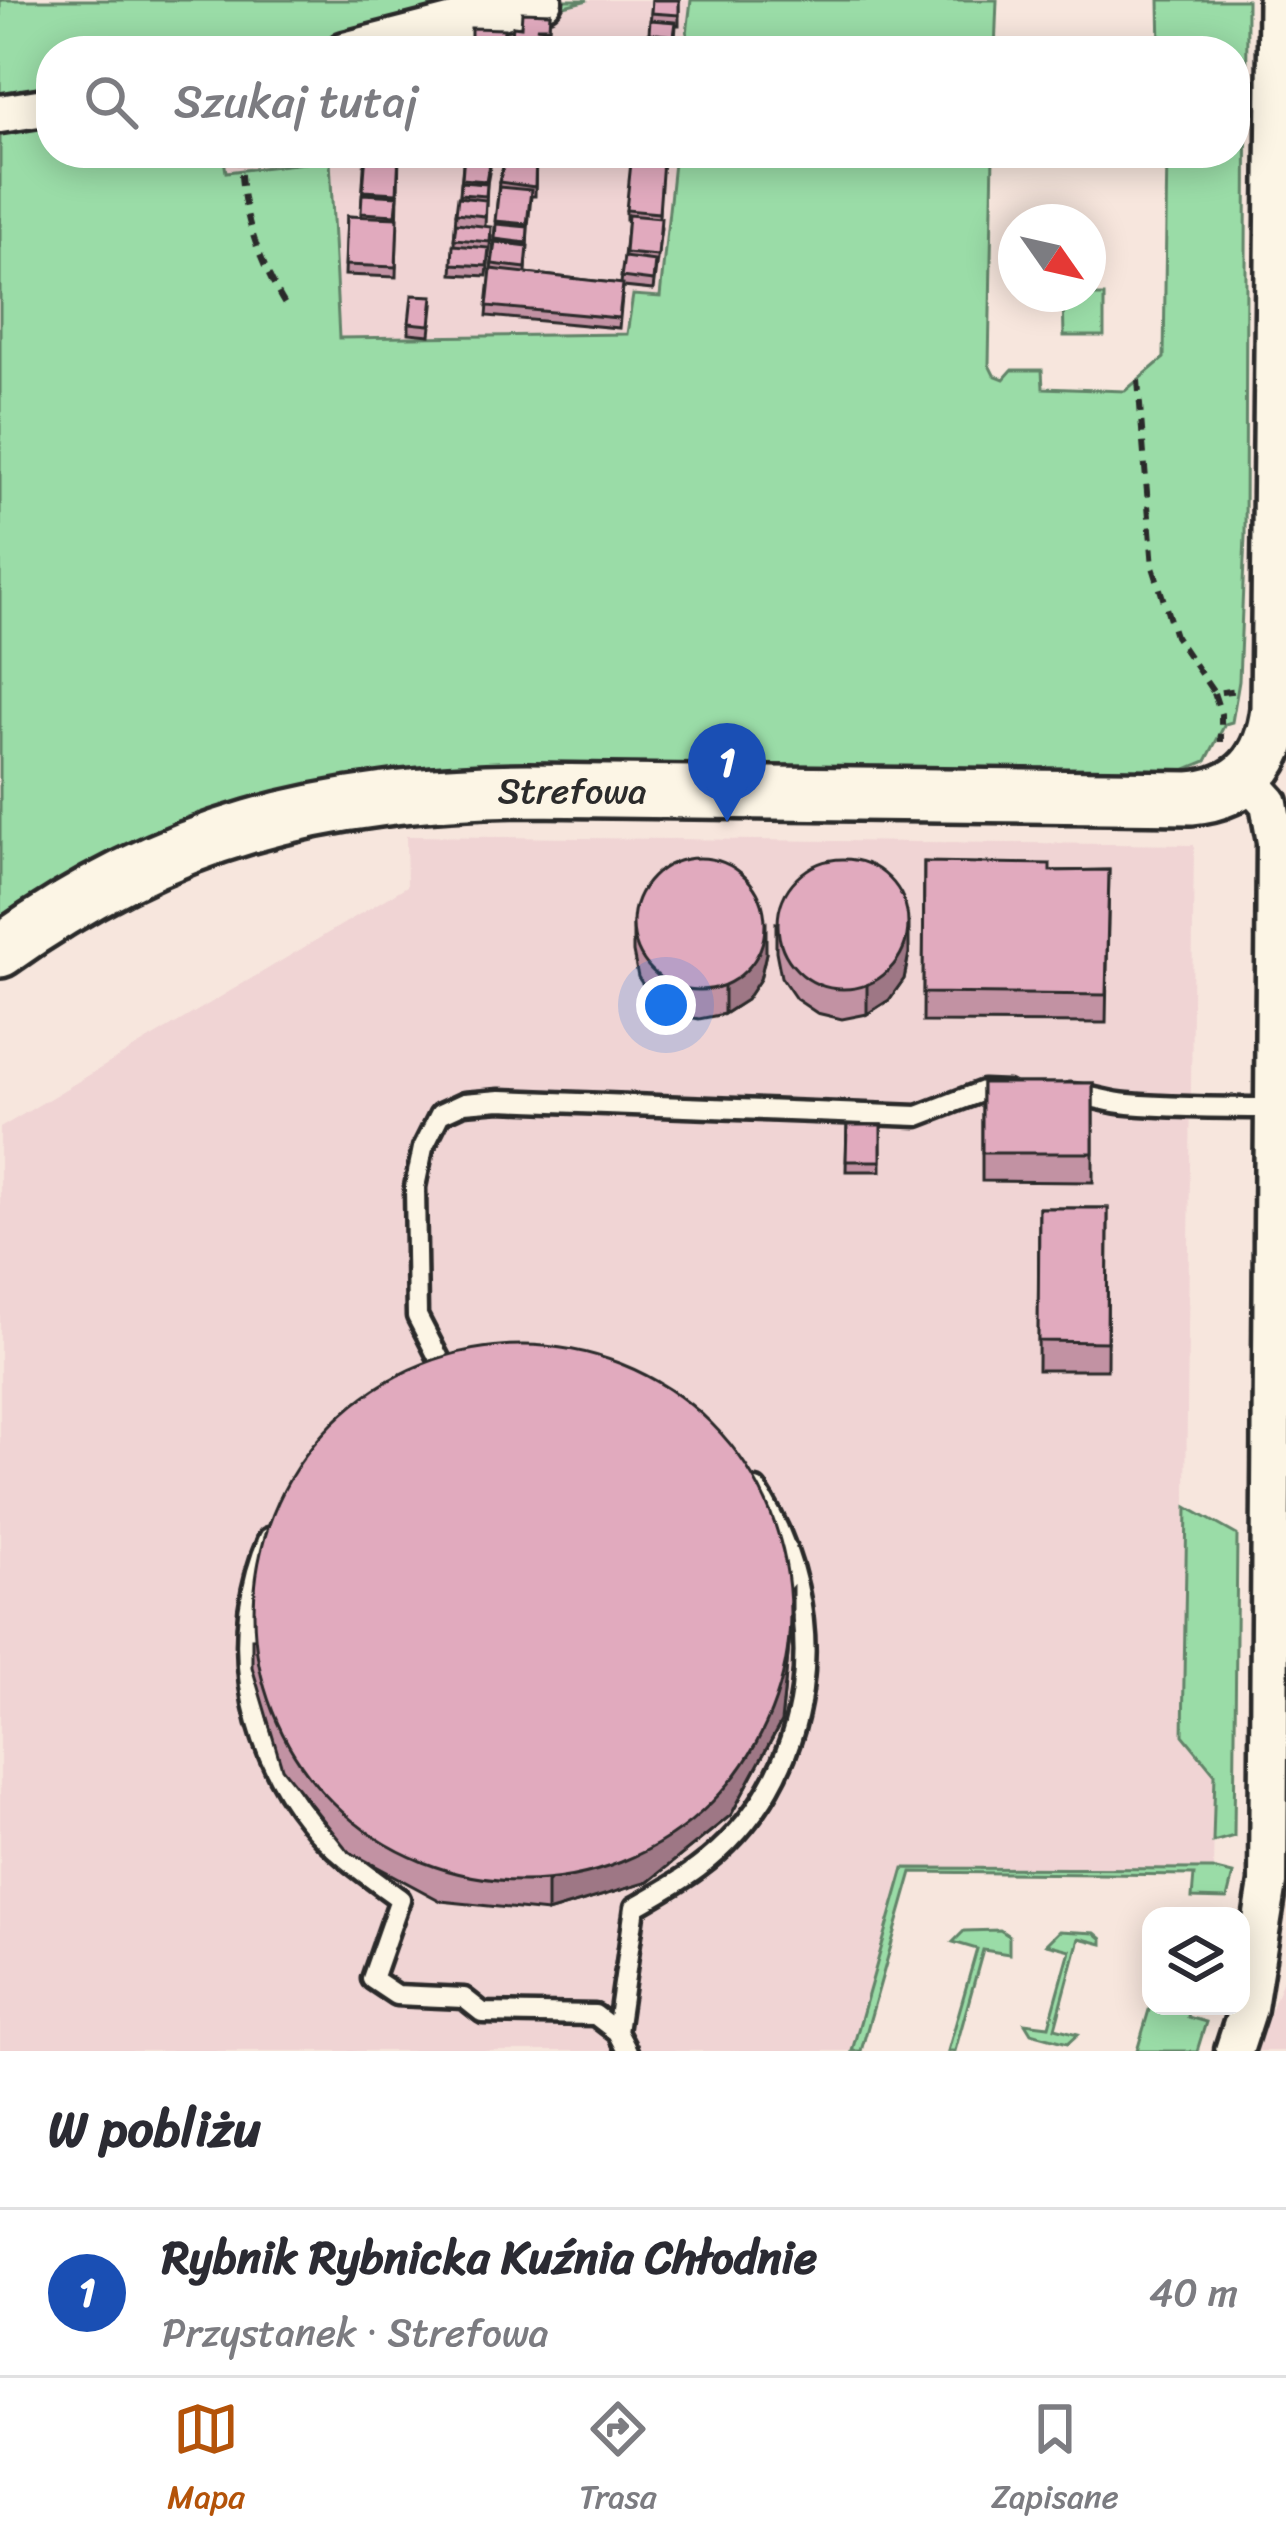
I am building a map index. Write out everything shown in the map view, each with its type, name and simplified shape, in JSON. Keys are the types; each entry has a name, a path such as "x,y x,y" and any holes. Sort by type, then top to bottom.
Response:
{"street":[{"path":"403,36 543,0"},
{"path":"1234,2051 1248,2008 1268,1883 1278,1410 1276,842 1269,803 1247,779 1269,746 1276,723 1285,0"},
{"path":"0,114 36,108"},
{"name":"Strefowa","path":"0,951 96,890 211,837 300,811 382,797 528,790 1191,798 1220,794 1247,779"}],"lane":[{"path":"447,1375 417,1316 415,1187 423,1148 440,1114 464,1103 500,1100 918,1116 983,1091 1028,1093"},
{"path":"1050,1094 1094,1095 1119,1103 1191,1109 1280,1107"},
{"path":"616,2032 635,1907 700,1867 740,1828 772,1780 795,1730 805,1677 806,1623 796,1568 772,1512 744,1469"},
{"path":"275,1526 260,1560 248,1610 247,1664 256,1718 276,1769 306,1819 342,1857 400,1899 372,1979 396,1995 464,1998 483,2013 595,2015 616,2032 627,2051"}],"path":[{"path":"241,168 250,229 263,266 287,308"},
{"path":"1138,380 1154,567 1175,636 1214,693 1277,685"}],"shaded area":[{"path":"588,0 691,0 687,36 445,36"},
{"path":"330,168 673,168 660,298 628,334 339,339"},
{"path":"406,836 1194,845 1183,1735 1215,1774 1213,1869 904,1869 852,2051 0,2051 0,1128 407,886"},
{"path":"1286,1971 1286,2051 1256,2051"}],"green space":[{"path":"0,0 588,0 445,36 36,36 36,168 225,168 226,172 330,168 339,338 627,334 633,295 660,297 673,168 993,168 989,365 994,375 1004,379 1012,370 1042,370 1043,388 1125,391 1164,358 1167,168 1246,168 1245,536 1239,681 1232,722 1225,724 1206,761 1170,776 403,774 0,935"},
{"path":"691,0 997,0 996,36 687,36"},
{"path":"1159,0 1247,0 1247,36 1160,36"},
{"path":"1063,312 1104,312 1104,336 1064,336"},
{"path":"1187,1507 1237,1535 1234,1836 1213,1842 1215,1774 1183,1735"},
{"path":"904,1868 1212,1869 1233,1874 1227,1899 1192,1898 1194,1875 912,1872 861,2051 852,2051"},
{"path":"1000,1930 1009,1936 1009,1954 983,1950 955,2051 948,2051 977,1949 953,1942 964,1931"},
{"path":"1059,1931 1095,1933 1102,1939 1102,1944 1079,1938 1055,2028 1078,2034 1068,2043 1031,2033 1025,2023 1049,2026 1070,1950 1046,1944"},
{"path":"1148,2015 1188,2015 1206,2022 1197,2051 1137,2051"}],"building":[{"path":"652,0 679,0 679,15 651,13"},
{"path":"522,12 550,13 549,27 536,27 549,30 548,36 512,36 513,26 521,27"},
{"path":"650,20 676,22 674,36 649,33"},
{"path":"471,28 504,29 504,36 471,36"},
{"path":"365,168 398,168 397,193 363,191"},
{"path":"463,168 488,168 486,181 462,179"},
{"path":"503,168 536,168 535,187 499,182"},
{"path":"630,168 662,168 659,213 626,210"},
{"path":"461,182 487,184 486,196 460,194"},
{"path":"499,187 531,190 527,224 495,221"},
{"path":"362,194 398,196 396,215 361,213"},
{"path":"458,197 486,200 485,216 456,213"},
{"path":"628,215 661,218 658,256 625,253"},
{"path":"347,216 398,218 396,267 345,265"},
{"path":"456,223 491,227 490,242 454,239"},
{"path":"496,224 528,227 527,243 495,239"},
{"path":"495,242 528,246 526,268 492,264"},
{"path":"453,245 489,248 487,266 452,264"},
{"path":"624,257 655,261 653,281 621,277"},
{"path":"491,269 623,284 619,318 487,306"},
{"path":"412,295 433,296 430,325 409,323"},
{"path":"699,858 724,863 745,878 760,899 765,924 760,949 745,970 724,985 699,990 674,985 653,970 638,949 633,924 638,899 653,878 674,863"},
{"path":"843,859 868,864 889,878 903,899 908,924 903,949 889,970 868,984 843,989 818,984 797,970 783,949 778,924 783,899 797,878 818,864"},
{"path":"924,862 1109,870 1106,995 923,993"},
{"path":"982,1083 1093,1083 1093,1153 982,1153"},
{"path":"847,1125 881,1125 881,1161 846,1161"},
{"path":"1039,1208 1108,1208 1107,1342 1038,1341"},
{"path":"522,1345 574,1350 625,1366 671,1390 711,1424 745,1464 769,1510 785,1561 790,1613 785,1665 769,1716 745,1762 711,1802 671,1836 625,1860 574,1876 522,1881 470,1876 419,1860 373,1836 333,1802 299,1762 275,1716 259,1665 254,1613 259,1561 275,1510 299,1464 333,1424 373,1390 419,1366 470,1350"}],"place":[{"name":"Rybnik Rybnicka Kuźnia Chłodnie","path":"727,822"}]}
